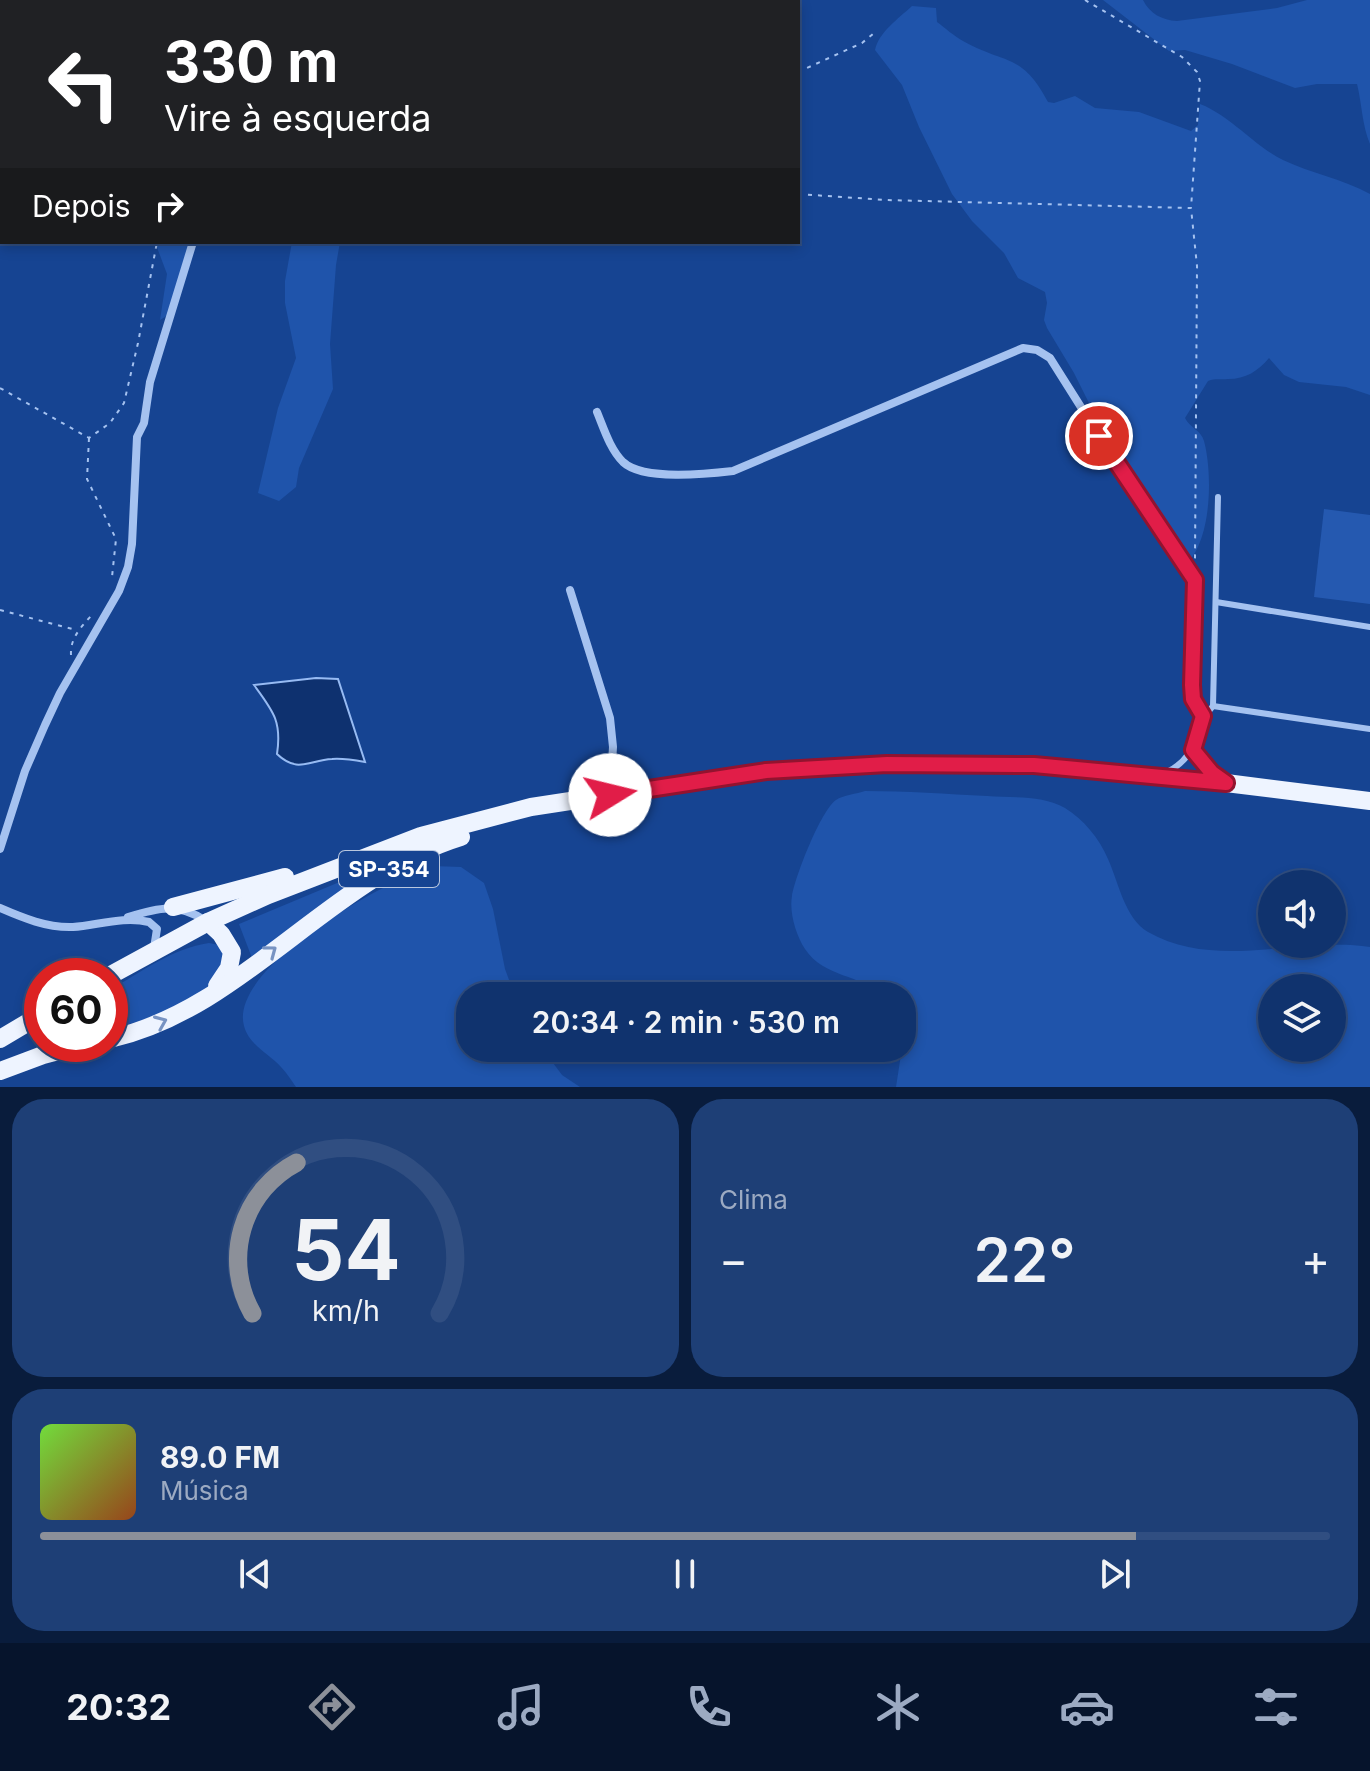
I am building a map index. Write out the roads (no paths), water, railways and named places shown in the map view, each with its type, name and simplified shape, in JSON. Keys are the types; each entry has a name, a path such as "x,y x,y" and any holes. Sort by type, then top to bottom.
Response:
{"main road":[{"name":"SP-354","path":"128,965 208,922 268,895 421,836 531,807 766,771 887,764 1034,765 1226,783 1370,801"},
{"name":"SP-354","path":"128,1034 150,1027 209,997 326,910 410,857 445,842 604,796"},
{"path":"173,907 258,885 390,841 421,836"},
{"path":"208,922 221,934 232,952 229,968 209,997"},
{"path":"0,1039 24,1025"},
{"path":"0,1071 24,1062"}],"street":[{"path":"0,849 25,771 60,693 119,591 128,567 132,544 137,437 144,423 150,382 192,244"},
{"path":"597,412 610,444 624,463 636,470 698,475 733,471 1023,348 1037,350 1050,358 1132,488 1195,580 1192,685 1193,699 1203,716"},
{"path":"570,590 610,718 613,747 604,796"},
{"path":"116,921 173,907 208,922"},
{"path":"0,908 50,926 72,927 143,920 154,925 157,936 152,952"}],"lane":[{"path":"1158,777 1174,769 1193,750 1203,716 1213,706 1218,497"},
{"path":"1216,602 1370,627"},
{"path":"1213,706 1370,729"},
{"path":"1193,750 1212,773 1226,783"}]}
